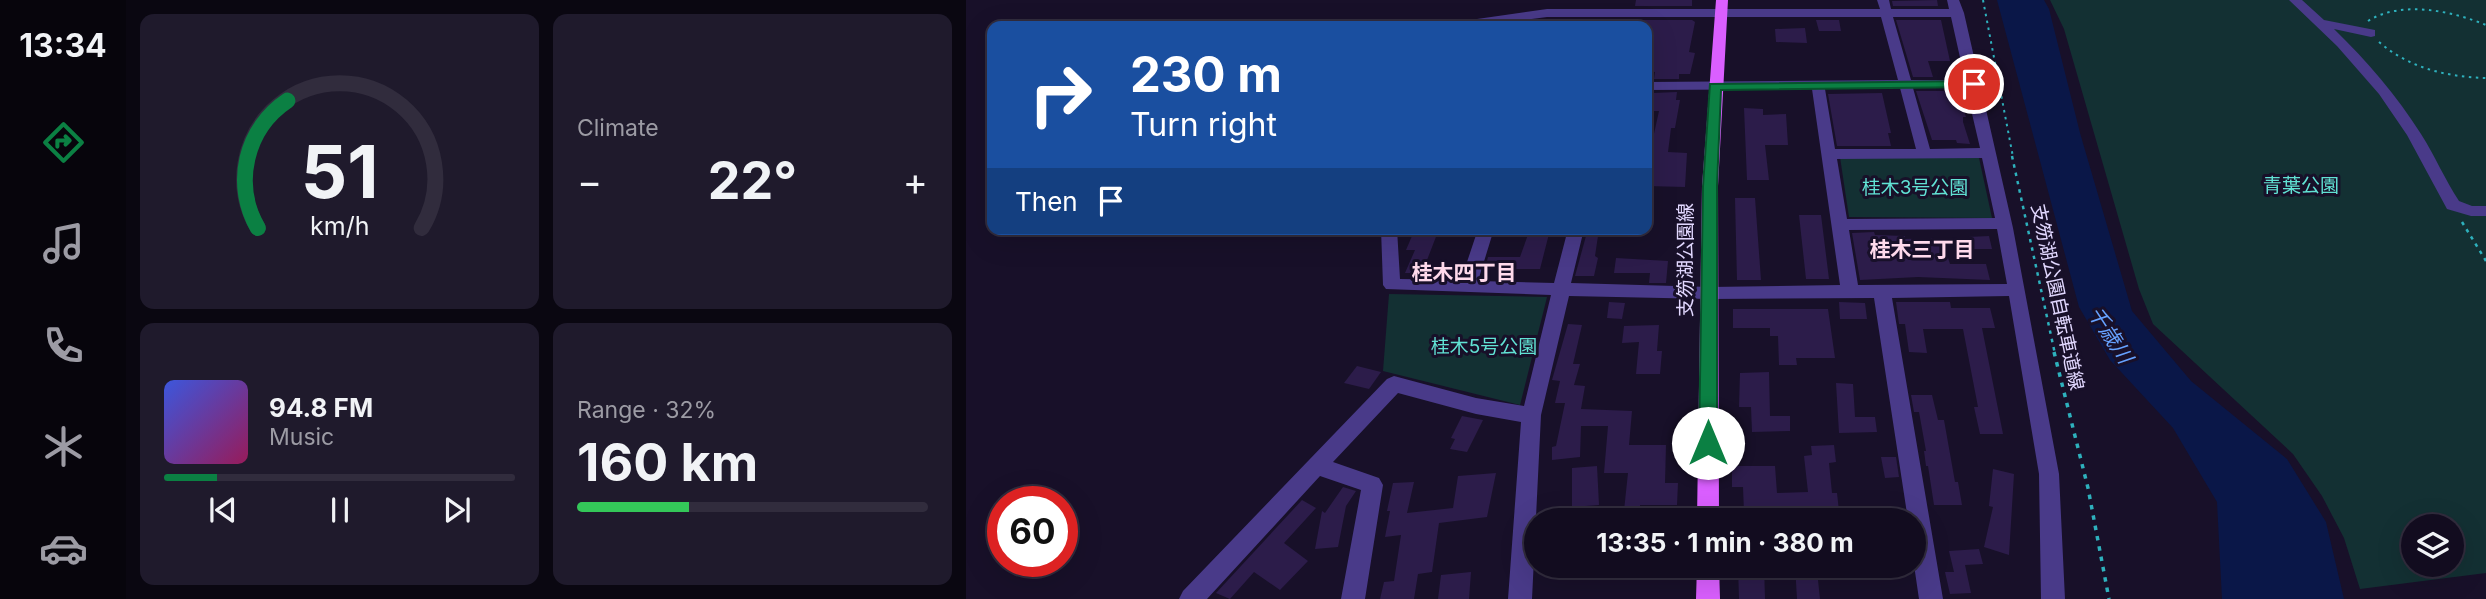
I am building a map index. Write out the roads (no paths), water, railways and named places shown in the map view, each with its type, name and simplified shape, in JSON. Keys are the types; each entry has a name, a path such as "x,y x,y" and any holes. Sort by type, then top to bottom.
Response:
{"main road":[{"name":"支笏湖公園線","path":"1708,508 1710,186 1722,6"},
{"path":"1708,578 1708,599"}],"street":[{"path":"1548,13 1551,0"},
{"path":"2295,0 2323,23 2383,88 2410,128 2453,205 2471,211 2486,211"},
{"path":"1490,21 1548,13 1628,13 1722,6 1956,7 2004,223 2049,474 2053,599"},
{"path":"1885,7 1924,153"},
{"path":"2323,23 2371,33"},
{"path":"1652,86 1974,84"},
{"path":"1818,86 1850,292"},
{"path":"1828,154 1989,153"},
{"path":"1840,225 2004,223"},
{"path":"1389,235 1392,285 1710,293 2016,290"},
{"path":"1467,287 1484,235"},
{"path":"1520,599 1531,415 1575,235"},
{"path":"1882,291 1931,599"},
{"path":"1191,599 1394,384 1476,406 1531,415"},
{"path":"1317,466 1372,485 1353,599"}],"water":[{"name":"千歳川","path":"1997,0 2044,0 2049,9 2080,133 2132,311 2191,381 2287,459 2326,522 2344,599 2222,599 2217,502 2173,428 2110,360 2079,307"}],"district":[{"name":"桂木三丁目","path":"1922,250"},
{"name":"桂木四丁目","path":"1464,273"}],"park label":[{"name":"青葉公園","path":"2301,185"},
{"name":"桂木3号公園","path":"1915,187"},
{"name":"桂木5号公園","path":"1484,346"}]}
